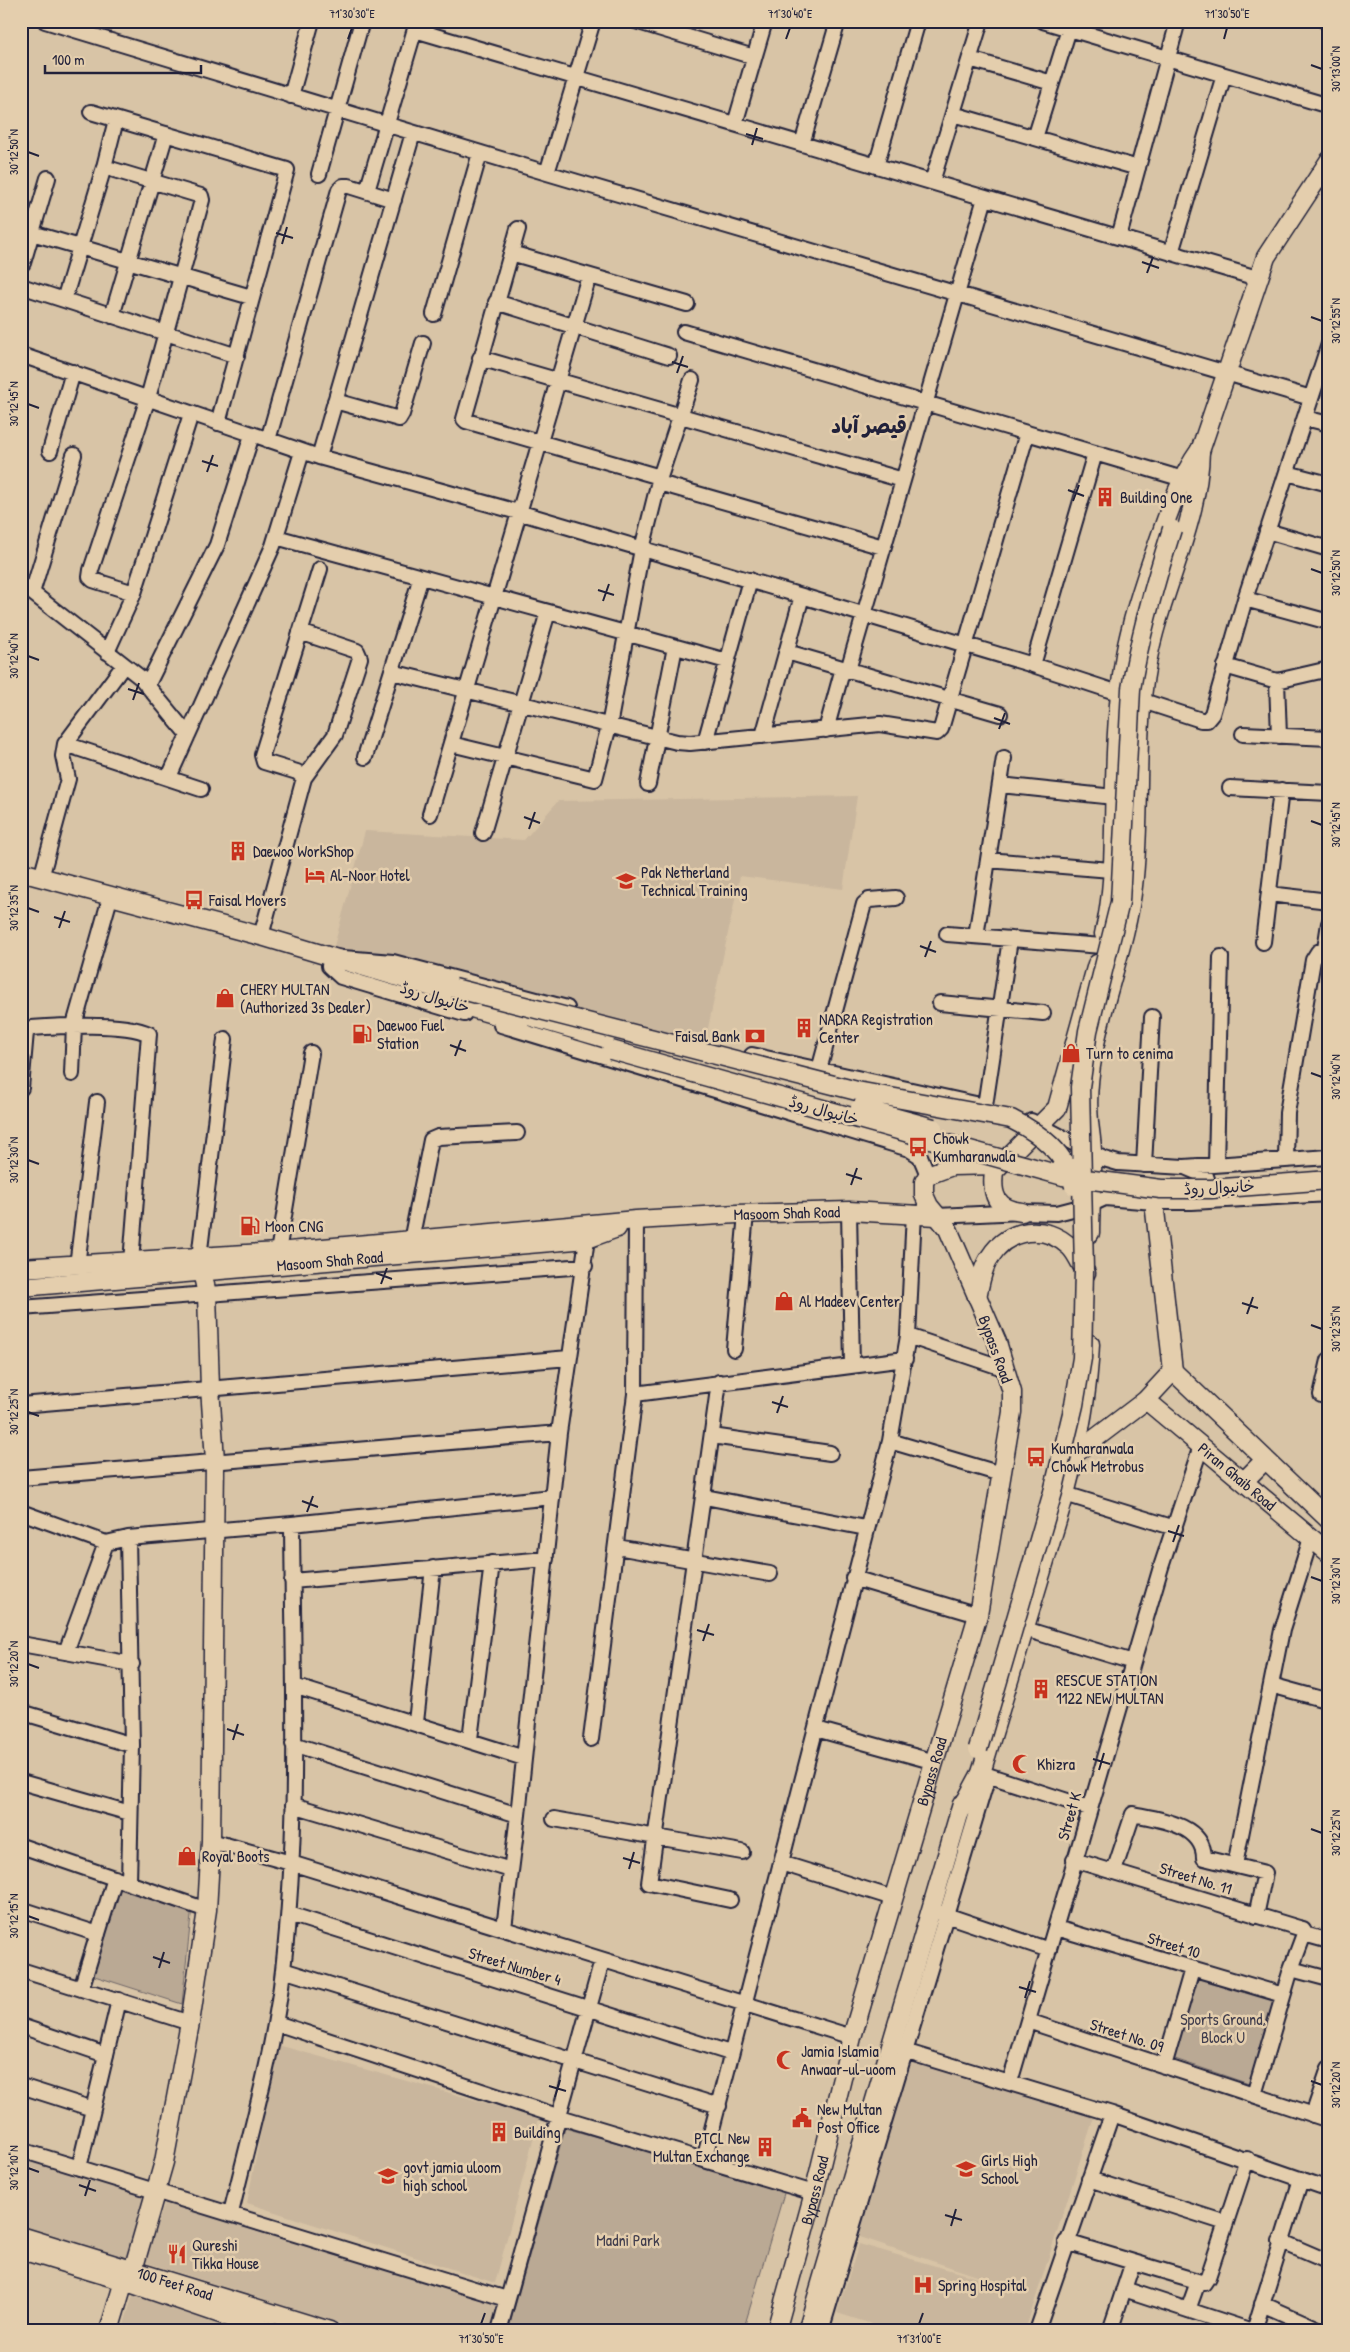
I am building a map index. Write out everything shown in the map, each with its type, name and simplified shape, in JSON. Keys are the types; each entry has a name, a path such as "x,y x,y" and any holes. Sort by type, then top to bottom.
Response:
{"main road":[{"path":"807,2331 938,1913 959,1814 1053,1492 1074,1405 1082,1358 1083,1221 1079,1115 1083,1060 1088,1031 1120,902 1131,689 1146,613 1172,529 1257,278 1273,244 1329,161"},
{"path":"1022,1212 1010,1211 995,1197 994,1171 1057,1108 1064,1090 1085,1000 1102,946 1108,918 1120,693 1134,618 1165,522 1183,479 1200,450"},
{"path":"959,1814 984,1774 1076,1453 1089,1366 1092,1153 1089,1111 1093,1054 1121,949 1134,883 1138,821 1140,702 1158,620 1195,499 1200,473 1200,450"},
{"name":"خانیوال روڈ","path":"21,872 261,936 330,961 611,1050 1063,1176 1161,1189 1211,1189 1329,1180"},
{"name":"خانیوال روڈ","path":"21,881 330,961 379,971 649,1051 896,1117 1059,1165 1111,1174 1180,1181 1229,1180 1329,1171"},
{"path":"379,971 454,988 857,1091 1011,1119 1034,1130 1061,1155 1071,1174 1083,1221"},
{"path":"928,1175 952,1166 998,1165"},
{"name":"Bypass Road","path":"776,2331 814,2193 852,2037 978,1615 1012,1412 1012,1392 1006,1369 977,1297 948,1229 924,1195 924,1182 928,1175"},
{"path":"1076,1453 1146,1400 1173,1371 1154,1202"},
{"name":"Masoom Shah Road","path":"21,1287 201,1265 278,1252 636,1220 850,1211 914,1213 937,1216"},
{"name":"Masoom Shah Road","path":"21,1268 130,1262 201,1265 587,1239 636,1220"},
{"path":"977,1297 990,1257 1002,1242 1012,1234 1028,1231 1042,1233 1069,1247 1090,1280"},
{"path":"109,2331 164,2162 190,2022 206,1910 211,1841 215,1460 210,1388 207,1294 201,1265"},
{"name":"Piran Ghaib Road","path":"1173,1371 1329,1520"},
{"name":"Piran Ghaib Road","path":"1146,1400 1329,1553"},
{"path":"1244,1481 1265,1460"},
{"name":"100 Feet Road","path":"21,2236 272,2327 330,2331"},
{"name":"100 Feet Road","path":"21,2250 128,2276"},
{"path":"272,2327 310,2331"}],"street":[{"path":"45,21 547,173 1311,398"},
{"path":"291,96 312,21"},
{"path":"319,174 362,21"},
{"path":"547,173 593,21"},
{"path":"635,21 754,57"},
{"path":"734,124 765,21"},
{"path":"802,144 838,21"},
{"path":"876,166 918,21"},
{"path":"932,182 981,21"},
{"path":"1043,21 1329,106"},
{"path":"1120,237 1178,21"},
{"path":"1325,21 1329,22"},
{"path":"367,191 416,26 576,78 1257,278"},
{"path":"1035,138 1069,29"},
{"path":"970,59 1052,83"},
{"path":"1171,253 1224,75"},
{"path":"91,112 286,170 218,423"},
{"path":"953,114 1138,168"},
{"path":"64,300 104,168 116,120"},
{"path":"319,457 414,133"},
{"path":"112,316 166,134"},
{"path":"434,314 480,153"},
{"path":"104,168 201,196 202,200 148,398 91,570 90,577 93,580 134,593"},
{"path":"23,263 48,178"},
{"path":"268,440 339,190 343,186 349,186 394,200"},
{"path":"826,730 864,615 985,198"},
{"path":"518,229 480,358 465,414 466,421 883,547"},
{"path":"32,232 252,297"},
{"path":"510,254 687,304"},
{"path":"430,814 518,512 590,276"},
{"path":"21,286 237,356"},
{"path":"496,302 669,356"},
{"path":"684,332 1183,479"},
{"path":"335,401 398,419 402,414 423,343"},
{"path":"22,360 73,372 302,452 518,512 750,580 1033,665 1120,693 1140,702 1201,720 1207,720 1212,714 1245,599 1329,344"},
{"path":"480,358 903,480"},
{"path":"50,452 73,372"},
{"path":"451,744 595,779 609,726 642,549 660,480 692,380"},
{"path":"107,652 134,593 191,414"},
{"path":"1305,418 1329,424"},
{"path":"392,672 677,742 705,742 880,724 938,733 1027,433"},
{"path":"147,686 217,545 252,434"},
{"path":"169,777 276,537 302,452"},
{"path":"1033,665 1095,453"},
{"path":"74,455 27,588 124,665 147,686 188,735"},
{"path":"1287,473 1329,484"},
{"path":"1267,531 1329,549"},
{"path":"276,537 727,661"},
{"path":"304,778 297,772 264,762 262,759 320,568"},
{"path":"365,757 421,577"},
{"path":"705,742 750,580"},
{"path":"763,736 802,596"},
{"path":"1245,599 1329,622"},
{"path":"483,833 548,612"},
{"path":"261,936 304,778 335,735 360,658 357,650 300,632"},
{"path":"648,784 675,647"},
{"path":"787,652 1000,714"},
{"path":"41,878 68,779 63,756 65,744 124,665"},
{"path":"1225,666 1277,681 1329,670"},
{"path":"1277,681 1279,736"},
{"path":"1243,734 1329,738"},
{"path":"65,744 201,789"},
{"path":"976,936 1004,758"},
{"path":"1000,785 1114,796"},
{"path":"1230,788 1329,793"},
{"path":"1263,942 1281,790"},
{"path":"988,860 1111,870"},
{"path":"1269,894 1329,901"},
{"path":"819,1070 864,904 869,900 896,898"},
{"path":"72,1074 74,1025 108,905"},
{"path":"1286,1160 1286,1113 1313,960 1318,952 1325,949 1329,923"},
{"path":"947,934 1102,946"},
{"path":"985,1106 1010,938"},
{"path":"1216,1164 1220,957"},
{"path":"330,961 341,978 909,1149 920,1156 928,1175"},
{"name":"خانیوال روڈ","path":"330,961 393,962 714,1046 1010,1112 1104,1160 1118,1163 1184,1167 1329,1157"},
{"path":"940,1003 1043,1013"},
{"path":"1144,1166 1152,1016"},
{"path":"21,1088 27,1030 74,1025 129,1030 149,1034 130,1262"},
{"path":"201,1265 225,1039"},
{"path":"278,1252 311,1053"},
{"path":"77,1266 97,1102"},
{"path":"411,1241 431,1140 438,1137 516,1133"},
{"path":"1183,1202 1198,1199 1206,1193 1209,1185 1206,1176 1184,1167"},
{"path":"937,1216 1022,1212 1058,1213 1092,1204 1105,1198 1183,1202 1329,1194"},
{"path":"850,1211 852,1365"},
{"path":"704,2160 719,2106 730,2053 746,2002 853,1578 890,1440 908,1336 914,1213"},
{"path":"734,1349 746,1214"},
{"path":"591,1739 617,1547 634,1394 636,1220"},
{"path":"504,1928 552,1497 570,1358 585,1266 587,1239"},
{"path":"21,1308 585,1266"},
{"path":"908,1336 1006,1369"},
{"path":"21,1405 570,1358"},
{"path":"634,1394 905,1359"},
{"path":"1321,1395 1329,1360"},
{"path":"719,1382 705,1497 694,1561 650,1883 730,1900"},
{"path":"21,1478 215,1460 560,1433"},
{"path":"712,1436 830,1453"},
{"path":"890,1440 1001,1474"},
{"name":"Street K","path":"1010,2082 1056,1928 1089,1808 1201,1446"},
{"path":"1065,1494 1175,1528"},
{"path":"21,1512 106,1543 128,1538 292,1524 552,1497"},
{"path":"705,1497 866,1528"},
{"path":"232,2213 276,2023 289,1914 293,1805 294,1686 292,1524"},
{"path":"128,1538 132,1664 129,1883"},
{"path":"1235,1865 1282,1630 1311,1538"},
{"path":"66,1652 106,1543"},
{"path":"617,1547 770,1574"},
{"path":"292,1581 546,1559"},
{"path":"470,1740 492,1563"},
{"path":"416,1722 434,1568"},
{"path":"853,1578 978,1615"},
{"path":"1025,1629 1133,1662"},
{"path":"21,1644 132,1664"},
{"path":"1271,1685 1329,1701"},
{"path":"294,1686 416,1722 524,1758"},
{"path":"21,1712 132,1745"},
{"path":"816,1729 935,1762"},
{"path":"293,1744 518,1815"},
{"path":"821,2331 904,2051 938,1913 984,1774 1089,1808"},
{"path":"21,1782 130,1813"},
{"path":"293,1805 511,1870"},
{"path":"1114,1871 1132,1814 1178,1825 1189,1831 1204,1853 1204,1858 1265,1873 1256,1916"},
{"path":"554,1819 656,1839 742,1852"},
{"path":"211,1841 291,1863 504,1928 602,1960 746,2002 852,2037"},
{"path":"21,1846 206,1910"},
{"name":"Street No. 11","path":"1074,1860 1303,1929 1304,1934"},
{"path":"781,1863 893,1898"},
{"path":"81,1988 115,1878"},
{"path":"21,1909 98,1934"},
{"path":"938,1913 1049,1950"},
{"name":"Street Number 4","path":"289,1914 730,2053"},
{"name":"Street 10","path":"1056,1928 1283,1995"},
{"path":"1254,2096 1290,1969 1304,1934 1329,1941"},
{"path":"499,2331 557,2116 602,1960"},
{"path":"1164,2066 1192,1969"},
{"path":"1290,1969 1329,1979"},
{"path":"21,1970 190,2022"},
{"path":"283,1970 719,2106"},
{"path":"79,2168 119,2000"},
{"name":"Street No. 09","path":"1028,2021 1329,2120"},
{"path":"276,2023 557,2116 814,2193"},
{"path":"21,2026 106,2055"},
{"path":"904,2051 1112,2114 1329,2189"},
{"path":"1313,2115 1329,2068"},
{"path":"21,2086 93,2109"},
{"path":"1037,2331 1066,2242 1112,2114"},
{"path":"21,2150 232,2213 507,2299"},
{"path":"1066,2242 1204,2283 1226,2223 1246,2159"},
{"path":"1089,2178 1226,2223"},
{"path":"1124,2289 1253,2331 1301,2179"},
{"path":"1280,2241 1329,2262"},
{"path":"1110,2331 1133,2262"},
{"path":"1188,2310 1198,2282"},
{"path":"1262,2304 1323,2331"}],"shaded area":[{"path":"857,796 843,889 740,876 704,1047 333,950 365,831 524,840 558,801"},
{"name":"govt jamia uloom high school","path":"278,2045 539,2118 495,2283 247,2203"},
{"path":"902,2057 1095,2114 1025,2331 894,2331 837,2313 859,2244 1016,2289 848,2233"},
{"path":"21,2152 153,2190 129,2260 21,2228"},
{"path":"167,2197 496,2305 490,2331 365,2331 144,2262"},
{"path":"133,2295 237,2331 122,2331"}],"green space":[{"path":"110,1876 192,1906 182,2004 82,1972"},
{"name":"Sports Ground, Block U","path":"1196,1975 1274,1999 1249,2084 1172,2058"},
{"name":"Madni Park","path":"565,2128 785,2190 743,2331 508,2331"}],"place":[{"name":"Building One","path":"1105,497"},
{"name":"Daewoo WorkShop","path":"238,851"},
{"name":"Al-Noor Hotel","path":"315,875"},
{"name":"Pak Netherland Technical Training","path":"626,881"},
{"name":"Faisal Movers","path":"194,900"},
{"name":"CHERY MULTAN (Authorized 3s Dealer)","path":"225,998"},
{"name":"NADRA Registration Center","path":"804,1028"},
{"name":"Daewoo Fuel Station","path":"362,1034"},
{"name":"Faisal Bank","path":"755,1036"},
{"name":"Turn to cenima","path":"1071,1053"},
{"name":"Chowk Kumharanwala","path":"918,1147"},
{"name":"Moon CNG","path":"250,1226"},
{"name":"Al Madeev Center","path":"784,1301"},
{"name":"Kumharanwala Chowk Metrobus","path":"1036,1457"},
{"name":"RESCUE STATION 1122 NEW MULTAN","path":"1041,1689"},
{"name":"Khizra","path":"1022,1764"},
{"name":"Royal Boots","path":"187,1856"},
{"name":"Jamia Islamia Anwaar-ul-uoom","path":"786,2060"},
{"name":"New Multan Post Office","path":"802,2118"},
{"name":"Building","path":"499,2132"},
{"name":"PTCL New Multan Exchange","path":"765,2147"},
{"name":"Girls High School","path":"966,2169"},
{"name":"govt jamia uloom high school","path":"388,2176"},
{"name":"Qureshi Tikka House","path":"177,2254"},
{"name":"Spring Hospital","path":"923,2285"}],"district":[{"name":"قیصر آباد","path":"869,425"}]}
